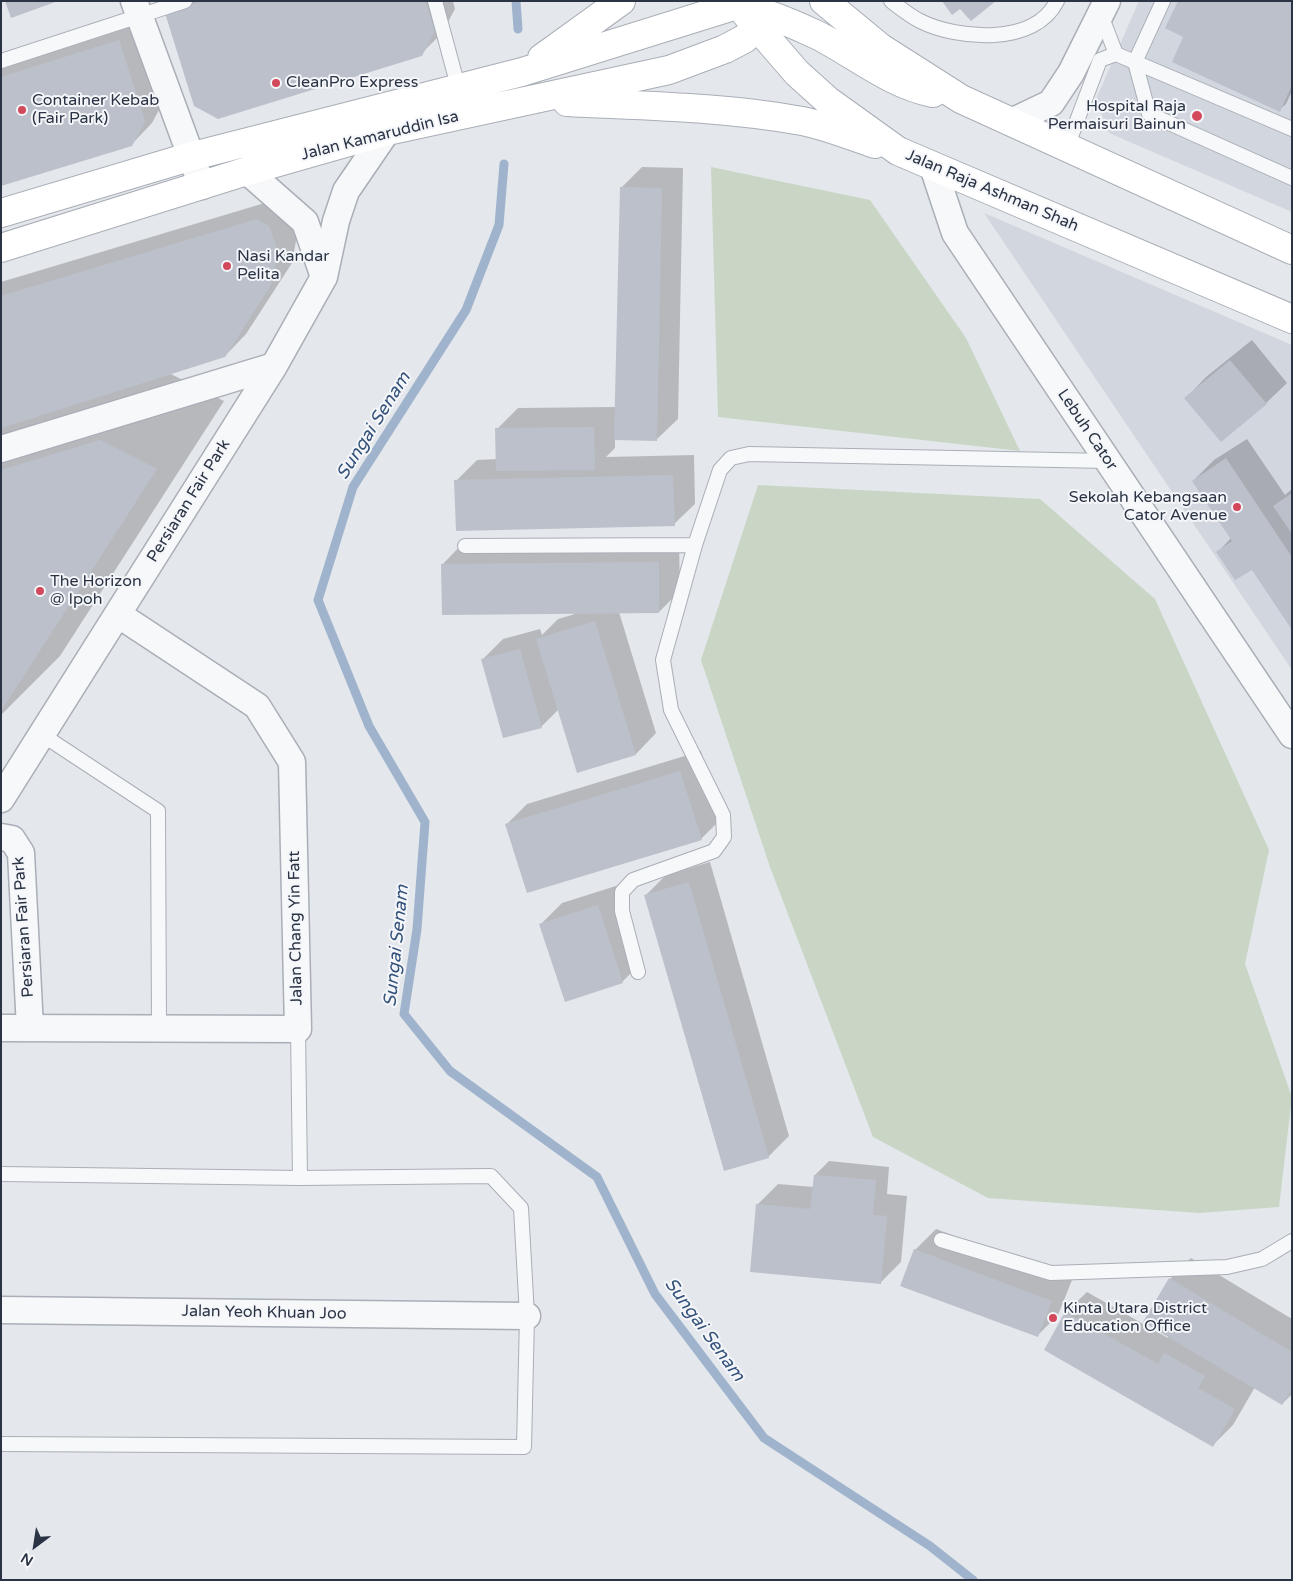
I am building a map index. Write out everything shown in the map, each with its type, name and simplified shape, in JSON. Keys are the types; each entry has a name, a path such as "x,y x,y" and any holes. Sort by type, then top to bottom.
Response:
{"main road":[{"path":"522,72 621,1"},
{"path":"824,1 881,48 961,99 1292,250"},
{"name":"Jalan Kamaruddin Isa","path":"1,213 190,157 458,90 750,9 744,39 724,49 669,70 386,131 247,171 1,248"},
{"path":"750,9 817,35 886,76 920,90 961,99"},
{"name":"Jalan Raja Ashman Shah","path":"750,9 797,73 827,100 898,151 1292,318"},
{"path":"533,100 702,110 778,117 805,121 898,151"}],"street":[{"path":"1011,122 1051,102 1071,73 1104,8"},
{"path":"137,9 202,186"},
{"name":"Persiaran Fair Park","path":"2,796 274,366 324,277 336,221 346,191 386,131"},
{"name":"Lebuh Cator","path":"933,167 955,233 1292,735"},
{"path":"247,171 305,222 324,277"},
{"path":"1,449 274,366"},
{"name":"Jalan Chang Yin Fatt","path":"1,1028 298,1029 292,762 257,706 118,615"},
{"name":"Persiaran Fair Park","path":"1,837 12,839 21,853 30,1028"},
{"name":"Jalan Yeoh Khuan Joo","path":"1,1310 527,1316"}],"lane":[{"path":"1,61 137,9 185,1"},
{"path":"435,1 458,90"},
{"path":"891,1 920,21 929,24 963,34 999,36 1029,26 1052,12 1057,1"},
{"path":"1163,1 1135,62 1148,114 1292,178"},
{"path":"1104,8 1116,54"},
{"path":"1067,147 1100,60 1116,54 1292,129"},
{"path":"638,972 622,911 622,892 633,880 714,851 724,837 723,815 671,710 663,660 695,545 720,470 731,458 749,454 1108,460"},
{"path":"465,546 695,545"},
{"path":"42,734 158,811 159,1028"},
{"path":"298,1029 300,1178"},
{"path":"1,1174 300,1178 491,1176 521,1208 527,1316 524,1447 1,1444"},
{"path":"941,1240 1051,1273 1226,1267 1262,1259 1292,1241"}],"shaded area":[{"name":"Hospital Raja Permaisuri Bainun","path":"1139,1 1292,1 1292,212 1109,133 1096,99"},
{"name":"Sekolah Kebangsaan Cator Avenue","path":"984,213 1292,345 1292,670"}],"green space":[{"path":"711,167 870,200 966,338 1020,451 718,417"},
{"path":"758,485 1040,499 1155,599 1269,850 1245,964 1292,1097 1279,1207 1199,1213 988,1198 873,1137 770,867 701,660"}],"building":[{"path":"5,1 58,1 11,18"},
{"path":"203,1 425,1 435,31 422,56 218,119 194,106 165,13"},
{"path":"942,1 996,1 971,21 960,9 952,15"},
{"path":"1178,1 1292,1 1292,85 1280,112 1172,62 1183,37 1165,28"},
{"path":"119,40 145,121 132,146 1,186 1,77"},
{"path":"620,187 662,188 657,441 614,440"},
{"path":"257,219 269,226 278,251 271,285 225,357 1,428 1,296"},
{"path":"1230,360 1267,404 1221,442 1184,398"},
{"path":"594,427 595,470 496,471 495,428"},
{"name":"The Horizon @ Ipoh","path":"100,440 157,469 1,711 1,470"},
{"path":"1226,458 1292,557 1292,630 1252,570 1235,580 1216,552 1232,541 1192,481"},
{"path":"673,475 675,526 456,531 454,480"},
{"path":"1292,493 1292,534 1273,506"},
{"path":"659,562 659,613 442,615 441,564"},
{"path":"595,621 636,755 577,773 536,639"},
{"path":"520,649 542,728 503,738 481,659"},
{"path":"680,771 702,840 527,893 505,824"},
{"path":"689,882 769,1158 724,1171 644,895"},
{"path":"598,905 623,983 565,1002 539,924"},
{"path":"814,1175 876,1180 873,1215 887,1216 881,1284 750,1272 756,1204 810,1209"},
{"path":"914,1249 1052,1301 1038,1337 900,1286"},
{"path":"1169,1278 1292,1352 1292,1389 1282,1405 1143,1322"},
{"path":"1065,1312 1158,1364 1164,1353 1205,1376 1198,1388 1235,1409 1213,1447 1044,1350"}],"waterway":[{"name":"Sungai Senam","path":"516,1 518,29"},
{"name":"Sungai Senam","path":"504,164 499,225 466,310 353,487 318,600 369,726 425,822 417,929 404,1014 450,1071 597,1177 655,1294 764,1438 930,1546 973,1580"}],"place":[{"name":"CleanPro Express","path":"276,83"},
{"name":"Container Kebab (Fair Park)","path":"22,110"},
{"name":"Hospital Raja Permaisuri Bainun","path":"1197,116"},
{"name":"Nasi Kandar Pelita","path":"227,266"},
{"name":"Sekolah Kebangsaan Cator Avenue","path":"1237,507"},
{"name":"The Horizon @ Ipoh","path":"40,591"},
{"name":"Kinta Utara District Education Office","path":"1053,1318"}]}
